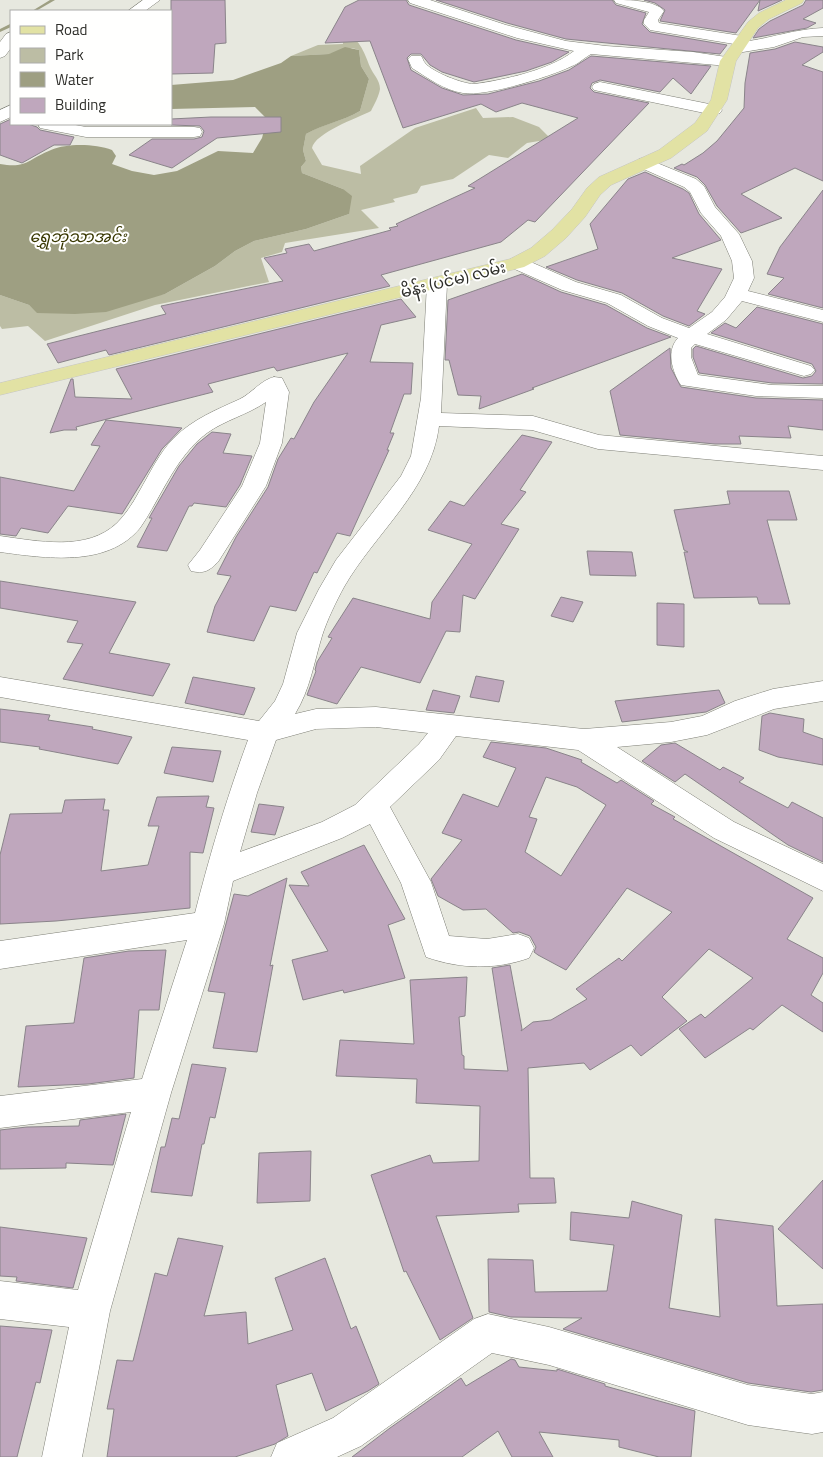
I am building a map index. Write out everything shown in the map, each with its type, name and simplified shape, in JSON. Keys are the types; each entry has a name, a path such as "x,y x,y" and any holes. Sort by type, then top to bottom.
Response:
{"main road":[{"name":"မိန်း (ပင်မ) လမ်း","path":"0,389 517,263 538,252 559,234 579,213 593,192 604,181 665,154 700,127 714,110 736,50 753,25 764,16 797,0"}],"street":[{"path":"137,10 153,0"},
{"path":"416,0 520,34 588,49 690,54 736,50 774,42 801,33 823,32"},
{"path":"621,0 658,11 650,20 655,27 736,50"},
{"path":"0,53 7,35"},
{"path":"416,59 417,65 460,88 474,89 495,85 556,66 571,60 588,49"},
{"path":"600,87 714,110"},
{"path":"51,125 86,132 194,132"},
{"path":"645,163 690,183 698,190 712,216 730,234 742,261 744,278 737,294 719,316 691,336 681,347 681,357 689,380 776,392 823,392"},
{"path":"517,263 569,286 614,300 655,322 691,336 804,370"},
{"path":"62,1457 91,1311 154,1092 208,924 243,792 266,732 286,706 296,684 310,633 331,589 345,566 411,478 422,456 432,398 437,284"},
{"path":"737,294 823,316"},
{"path":"0,544 46,550 82,549 103,543 120,534 134,519 182,443 215,418 255,401 269,390 274,383 278,392 271,443 254,486 209,556 200,565"},
{"path":"429,419 533,424 598,442 823,463"},
{"path":"0,688 266,732 316,719 376,717 584,740 671,732 698,727 773,699 823,691"},
{"path":"220,873 332,830 365,813 429,752 450,724"},
{"path":"584,740 724,830 823,878"},
{"path":"374,804 416,882 437,948 459,953 502,953 518,948"},
{"path":"0,954 208,924"},
{"path":"0,1112 154,1092"},
{"path":"0,1300 91,1311"},
{"path":"291,1457 346,1432 488,1333 548,1346 748,1405 812,1414 823,1412"}],"green space":[{"path":"342,32 353,37 360,45 371,70 378,80 380,89 371,111 328,132 315,142 312,148 322,165 361,174 360,166 415,128 476,108 483,118 513,117 539,127 551,139 527,143 508,158 489,155 453,179 421,186 417,193 393,199 395,202 361,210 379,228 285,243 282,252 261,258 269,282 155,305 45,341 28,326 2,329 0,326 0,295 29,305 38,313 165,294 215,266 235,251 254,241 306,229 349,214 343,189 302,173 301,167 306,161 303,150 306,134 360,111 369,79 361,66 359,50 352,48 330,54 291,56 318,45 343,44"}],"water":[{"name":"ရွှေဘုံသာအင်း","path":"345,47 359,50 361,66 369,79 360,111 306,134 303,150 306,161 301,167 302,173 343,189 352,196 349,214 306,229 254,241 235,251 215,266 165,294 106,312 75,314 37,313 29,305 0,295 0,164 22,164 43,153 73,145 90,146 112,150 116,156 112,164 132,171 154,175 177,171 218,151 253,153 262,138 267,119 255,107 172,109 172,85 233,80 281,63 291,56 329,54"}],"building":[{"path":"171,0 225,0 226,43 215,44 213,73 172,74"},
{"path":"359,0 406,0 409,5 516,40 569,52 552,62 526,71 474,82 442,72 430,65 421,54 411,54 407,58 411,70 442,88 463,95 488,94 539,81 569,70 591,56 711,66 691,94 673,78 660,92 600,80 592,83 590,88 594,92 649,103 535,222 528,220 501,242 381,275 390,286 109,355 106,350 58,363 47,344 166,314 161,306 283,281 264,258 287,253 285,249 309,244 314,251 391,230 389,228 398,226 396,224 475,188 468,186 578,118 522,103 496,112 481,104 403,128 370,41 325,43 345,7"},
{"path":"436,0 612,0 616,5 646,13 642,24 650,32 727,45 720,54 566,39 507,23"},
{"path":"644,0 760,0 736,33 660,21 665,10 655,3"},
{"path":"760,0 782,0 758,11"},
{"path":"806,0 823,0 823,8 803,19 816,23 807,28 753,38 759,29 770,21 803,5"},
{"path":"795,42 823,47 823,52 802,65 823,72 823,181 795,168 741,194 782,218 741,233 717,206 705,185 697,177 674,168 682,164 684,165 717,141 744,108 745,83 750,53 775,49"},
{"path":"281,117 281,132 217,138 172,168 129,155 152,139 194,139 202,137 204,131 200,126 171,125 172,119"},
{"path":"10,119 10,125 31,125 40,130 74,137 70,145 54,145 22,163 0,155 0,124"},
{"path":"645,172 689,193 699,214 721,240 672,258 722,269 697,311 705,314 689,326 663,316 622,293 577,280 546,267 598,249 590,224 628,179"},
{"path":"823,190 823,308 768,294 784,278 767,274 780,247"},
{"path":"522,274 561,292 606,305 647,328 671,337 479,409 481,396 458,395 449,360 445,360 448,300"},
{"path":"401,299 416,317 381,325 370,362 413,363 411,394 404,394 390,433 394,433 387,450 389,450 350,536 337,533 317,573 314,572 296,611 270,606 254,641 207,632 215,606 231,576 217,574 236,537 268,487 278,459 291,438 294,439 314,402 348,353 277,371 274,367 208,384 213,392 76,427 77,430 50,433 71,379 73,379 75,397 132,399 116,369"},
{"path":"757,307 823,324 823,384 772,383 699,373 693,357 693,349 696,346 803,378 812,376 816,371 812,364 711,333 725,323 736,328"},
{"path":"670,348 671,368 681,387 756,398 823,400 823,430 788,426 791,438 739,436 741,444 715,444 620,435 610,391"},
{"path":"106,420 182,428 162,449 122,514 68,506 48,533 21,528 16,536 0,534 0,477 74,491 100,446 91,445"},
{"path":"212,432 231,434 223,453 252,456 240,485 226,507 194,503 192,506 189,506 167,551 137,547 152,518 149,518 179,466 197,444"},
{"path":"522,435 552,442 520,490 526,492 501,524 519,529 475,599 463,595 460,632 446,631 420,683 361,667 337,704 307,695 316,671 317,662 332,638 328,637 353,598 430,619 432,602 472,544 428,530 450,501 464,506"},
{"path":"727,491 789,491 797,520 767,520 790,604 759,604 757,597 694,598 684,552 688,552 684,550 674,510 730,504"},
{"path":"587,551 632,552 636,576 590,575"},
{"path":"0,581 136,602 109,653 170,664 153,696 63,679 83,644 67,642 78,621 0,608"},
{"path":"561,597 583,602 573,622 551,616"},
{"path":"657,603 684,604 684,647 657,645"},
{"path":"476,676 504,681 499,702 470,697"},
{"path":"193,677 255,688 244,715 185,703"},
{"path":"433,690 460,696 454,713 426,710"},
{"path":"719,690 725,703 706,712 622,722 615,701"},
{"path":"0,709 50,715 48,720 93,727 92,729 132,737 118,764 39,749 40,747 0,742"},
{"path":"770,713 804,719 803,732 823,739 823,765 778,757 759,750 762,716"},
{"path":"491,742 546,748 582,760 581,762 617,783 621,780 654,801 651,804 675,817 673,819 813,898 787,939 823,958 823,973 811,995 823,1003 823,1032 782,1005 753,1030 750,1028 705,1058 679,1029 701,1014 705,1018 753,978 709,949 662,997 687,1021 641,1056 631,1045 590,1070 584,1063 528,1068 530,1178 554,1178 556,1203 518,1204 519,1212 436,1216 473,1318 440,1340 406,1271 404,1272 371,1175 430,1155 433,1163 479,1161 480,1106 416,1103 417,1079 336,1076 340,1040 414,1044 410,980 467,977 465,1016 459,1017 464,1069 508,1071 492,968 510,965 521,1031 533,1022 551,1020 587,999 576,989 619,958 622,961 672,912 627,888 566,970 534,952 536,947 530,936 519,932 513,933 486,909 463,910 438,896 431,879 462,840 442,833 463,794 498,807 516,768 483,757","holes":["546,777 577,787 606,805 561,876 525,852 537,819 529,817"]},
{"path":"675,743 720,770 723,767 744,778 739,782 788,808 792,802 823,818 823,862 788,845 685,774 675,782 642,761 661,745"},
{"path":"172,747 221,751 213,782 164,773"},
{"path":"209,796 206,807 214,808 203,853 190,852 190,908 56,921 0,924 0,855 10,814 62,813 65,800 105,799 103,810 109,810 101,871 148,865 159,826 148,826 157,797"},
{"path":"259,804 284,807 275,835 251,832"},
{"path":"364,845 405,919 388,925 405,978 344,993 343,990 303,1000 292,960 328,951 289,885 309,886 301,872"},
{"path":"287,878 270,966 273,965 257,1052 213,1048 225,993 208,991 234,894 248,896"},
{"path":"166,950 159,1010 139,1010 134,1078 88,1084 18,1087 26,1026 74,1023 84,958 129,951"},
{"path":"192,1064 226,1068 215,1118 210,1117 204,1144 202,1144 192,1196 151,1192 161,1147 165,1147 172,1118 179,1119"},
{"path":"126,1114 113,1165 66,1163 66,1168 0,1169 0,1130 27,1127 79,1126 80,1120"},
{"path":"311,1151 310,1201 257,1203 259,1153"},
{"path":"823,1180 823,1269 778,1229"},
{"path":"632,1201 682,1215 669,1308 720,1317 715,1219 773,1226 777,1306 823,1304 823,1390 811,1392 748,1383 563,1329 582,1318 511,1317 489,1312 488,1259 533,1260 535,1292 607,1291 614,1245 570,1240 571,1212 629,1218"},
{"path":"0,1227 87,1238 73,1288 16,1281 17,1277 0,1276"},
{"path":"178,1238 223,1246 204,1316 246,1312 248,1344 293,1330 275,1278 325,1258 351,1329 356,1326 379,1384 326,1411 312,1373 276,1385 288,1436 275,1444 235,1457 107,1457 114,1409 107,1409 117,1360 133,1361 155,1273 167,1276"},
{"path":"0,1326 52,1330 40,1383 36,1382 17,1457 0,1457"},
{"path":"511,1359 515,1360 519,1367 557,1371 557,1369 605,1384 605,1386 695,1411 691,1457 659,1457 619,1447 619,1440 539,1432 553,1457 512,1457 498,1431 462,1457 352,1457 461,1378 466,1386"}],"waterway":[{"path":"36,10 53,0"},
{"path":"0,31 10,26"}]}
